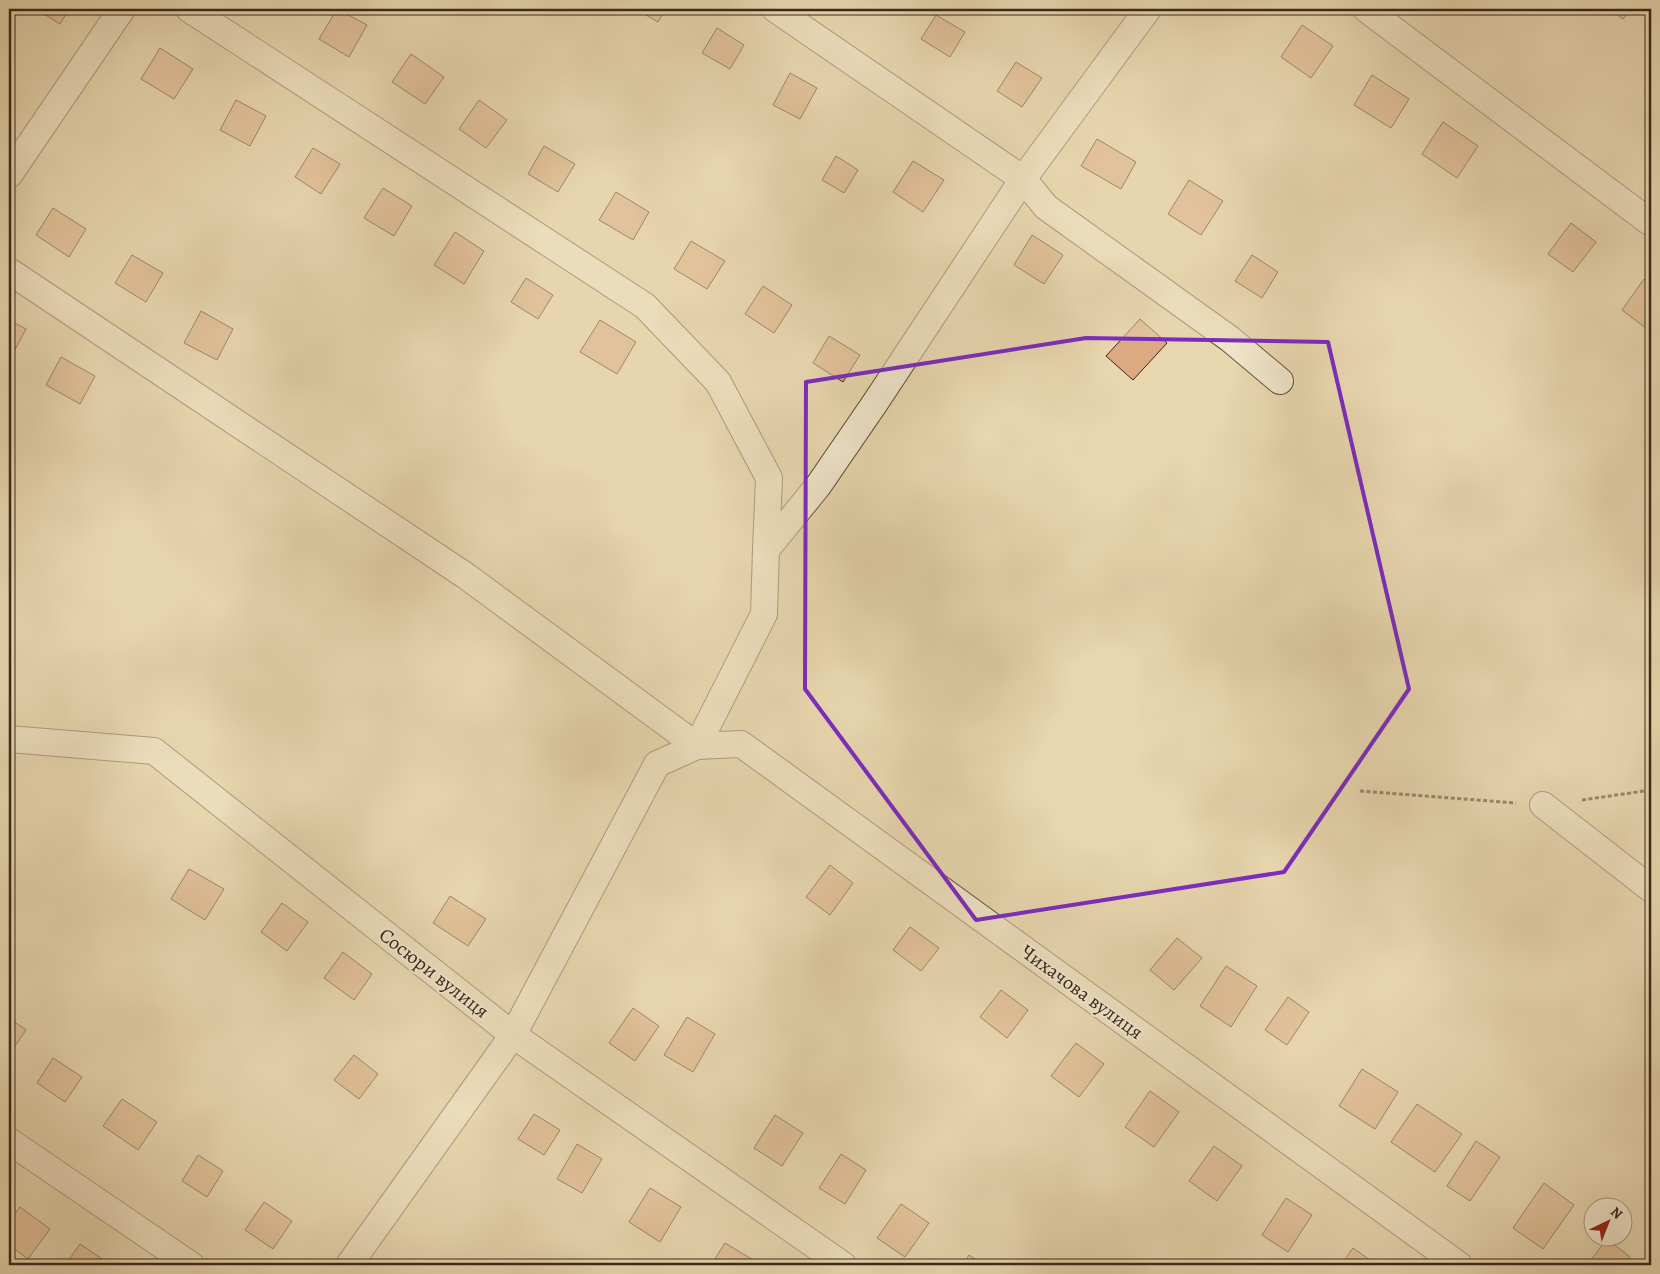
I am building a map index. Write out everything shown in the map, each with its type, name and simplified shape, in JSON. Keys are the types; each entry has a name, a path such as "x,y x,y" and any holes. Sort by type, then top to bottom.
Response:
{"street":[{"path":"9,175 122,9"},
{"path":"190,9 645,306 718,382 769,478 764,614 697,746 657,764 513,1035 349,1265"},
{"path":"775,9 1023,179 1046,206 1230,339 1280,381"},
{"path":"766,550 818,486 1023,179 1148,9"},
{"path":"1366,9 1651,223"},
{"path":"9,270 466,576 697,746"},
{"name":"Сосюри вулиця","path":"9,739 154,751 513,1035 843,1265"},
{"name":"Чихачова вулиця","path":"697,746 741,744 1459,1265"},
{"path":"1543,805 1651,889"},
{"path":"9,1141 191,1265"}],"path":[{"path":"1360,791 1543,805 1651,790"}],"highlighted area":[{"path":"1086,338 1328,342 1409,689 1284,872 976,920 805,689 806,382"}],"building":[{"path":"36,9 69,9 60,24"},
{"path":"337,9 367,25 349,57 319,39"},
{"path":"636,9 666,9 658,22"},
{"path":"1609,9 1631,9 1623,19"},
{"path":"936,15 965,32 950,57 921,39"},
{"path":"1302,25 1333,46 1311,78 1281,57"},
{"path":"717,28 744,45 730,69 702,53"},
{"path":"160,48 193,69 174,99 141,79"},
{"path":"411,54 444,77 425,104 392,82"},
{"path":"1016,62 1042,78 1022,107 997,91"},
{"path":"790,73 817,88 800,119 773,105"},
{"path":"1372,75 1409,99 1391,128 1354,105"},
{"path":"236,100 266,116 250,146 220,130"},
{"path":"479,100 507,120 486,148 459,129"},
{"path":"1443,122 1478,146 1457,178 1422,154"},
{"path":"1097,139 1136,162 1121,189 1081,166"},
{"path":"544,146 575,164 558,192 528,174"},
{"path":"313,148 340,164 321,194 295,177"},
{"path":"836,156 858,170 844,193 822,180"},
{"path":"913,161 944,180 923,212 893,192"},
{"path":"1189,180 1223,201 1201,235 1168,214"},
{"path":"383,188 412,206 394,236 364,218"},
{"path":"616,192 649,212 633,240 599,220"},
{"path":"53,208 86,229 69,257 36,235"},
{"path":"1571,223 1596,242 1573,272 1548,254"},
{"path":"455,232 484,251 464,284 434,265"},
{"path":"1032,235 1063,255 1044,284 1014,265"},
{"path":"691,241 725,261 707,289 674,269"},
{"path":"132,255 163,273 146,302 115,283"},
{"path":"1252,255 1278,272 1262,298 1235,281"},
{"path":"526,278 553,295 538,319 511,302"},
{"path":"1644,279 1651,285 1651,332 1622,310"},
{"path":"763,286 792,305 774,333 745,314"},
{"path":"201,311 233,329 217,360 184,343"},
{"path":"1140,319 1167,343 1133,380 1106,356"},
{"path":"9,320 26,329 10,359 9,359"},
{"path":"600,320 636,342 617,374 580,352"},
{"path":"829,336 860,355 843,382 813,363"},
{"path":"61,357 95,376 80,404 46,385"},
{"path":"830,865 853,883 830,915 806,897"},
{"path":"189,869 224,889 205,920 171,899"},
{"path":"450,896 486,919 468,946 433,923"},
{"path":"282,903 308,922 287,951 261,932"},
{"path":"910,927 939,948 921,971 893,950"},
{"path":"1177,938 1202,958 1174,990 1150,970"},
{"path":"343,952 372,974 354,1000 324,978"},
{"path":"1226,966 1257,986 1231,1027 1200,1006"},
{"path":"1001,990 1028,1010 1007,1038 980,1017"},
{"path":"1288,997 1309,1012 1287,1045 1265,1030"},
{"path":"633,1008 659,1026 635,1061 609,1043"},
{"path":"687,1017 715,1034 693,1072 664,1055"},
{"path":"9,1018 26,1030 9,1055"},
{"path":"1076,1043 1104,1064 1079,1097 1051,1076"},
{"path":"354,1055 378,1074 359,1099 334,1080"},
{"path":"53,1058 82,1077 65,1102 37,1083"},
{"path":"1362,1069 1398,1092 1375,1129 1339,1106"},
{"path":"1150,1091 1179,1112 1154,1147 1125,1127"},
{"path":"122,1099 157,1122 138,1150 103,1126"},
{"path":"1417,1104 1462,1134 1435,1172 1391,1142"},
{"path":"534,1114 560,1130 544,1155 518,1139"},
{"path":"775,1115 803,1133 782,1166 754,1148"},
{"path":"1476,1141 1500,1157 1470,1201 1447,1186"},
{"path":"577,1144 602,1159 582,1193 557,1179"},
{"path":"1214,1146 1242,1166 1217,1201 1189,1181"},
{"path":"841,1154 866,1170 845,1204 819,1188"},
{"path":"198,1155 223,1171 207,1197 182,1181"},
{"path":"1544,1183 1574,1205 1543,1249 1513,1228"},
{"path":"650,1188 681,1207 660,1242 629,1222"},
{"path":"1286,1198 1312,1215 1288,1252 1262,1235"},
{"path":"264,1202 292,1221 273,1249 245,1230"},
{"path":"901,1204 929,1223 905,1257 877,1238"},
{"path":"20,1207 50,1229 28,1259 9,1245 9,1222"},
{"path":"725,1243 753,1260 750,1265 711,1265"},
{"path":"80,1244 108,1263 106,1265 65,1265"},
{"path":"1602,1246 1616,1246 1630,1257 1624,1265 1587,1265"},
{"path":"1353,1248 1377,1265 1341,1265"},
{"path":"969,1255 985,1265 963,1265"}]}
